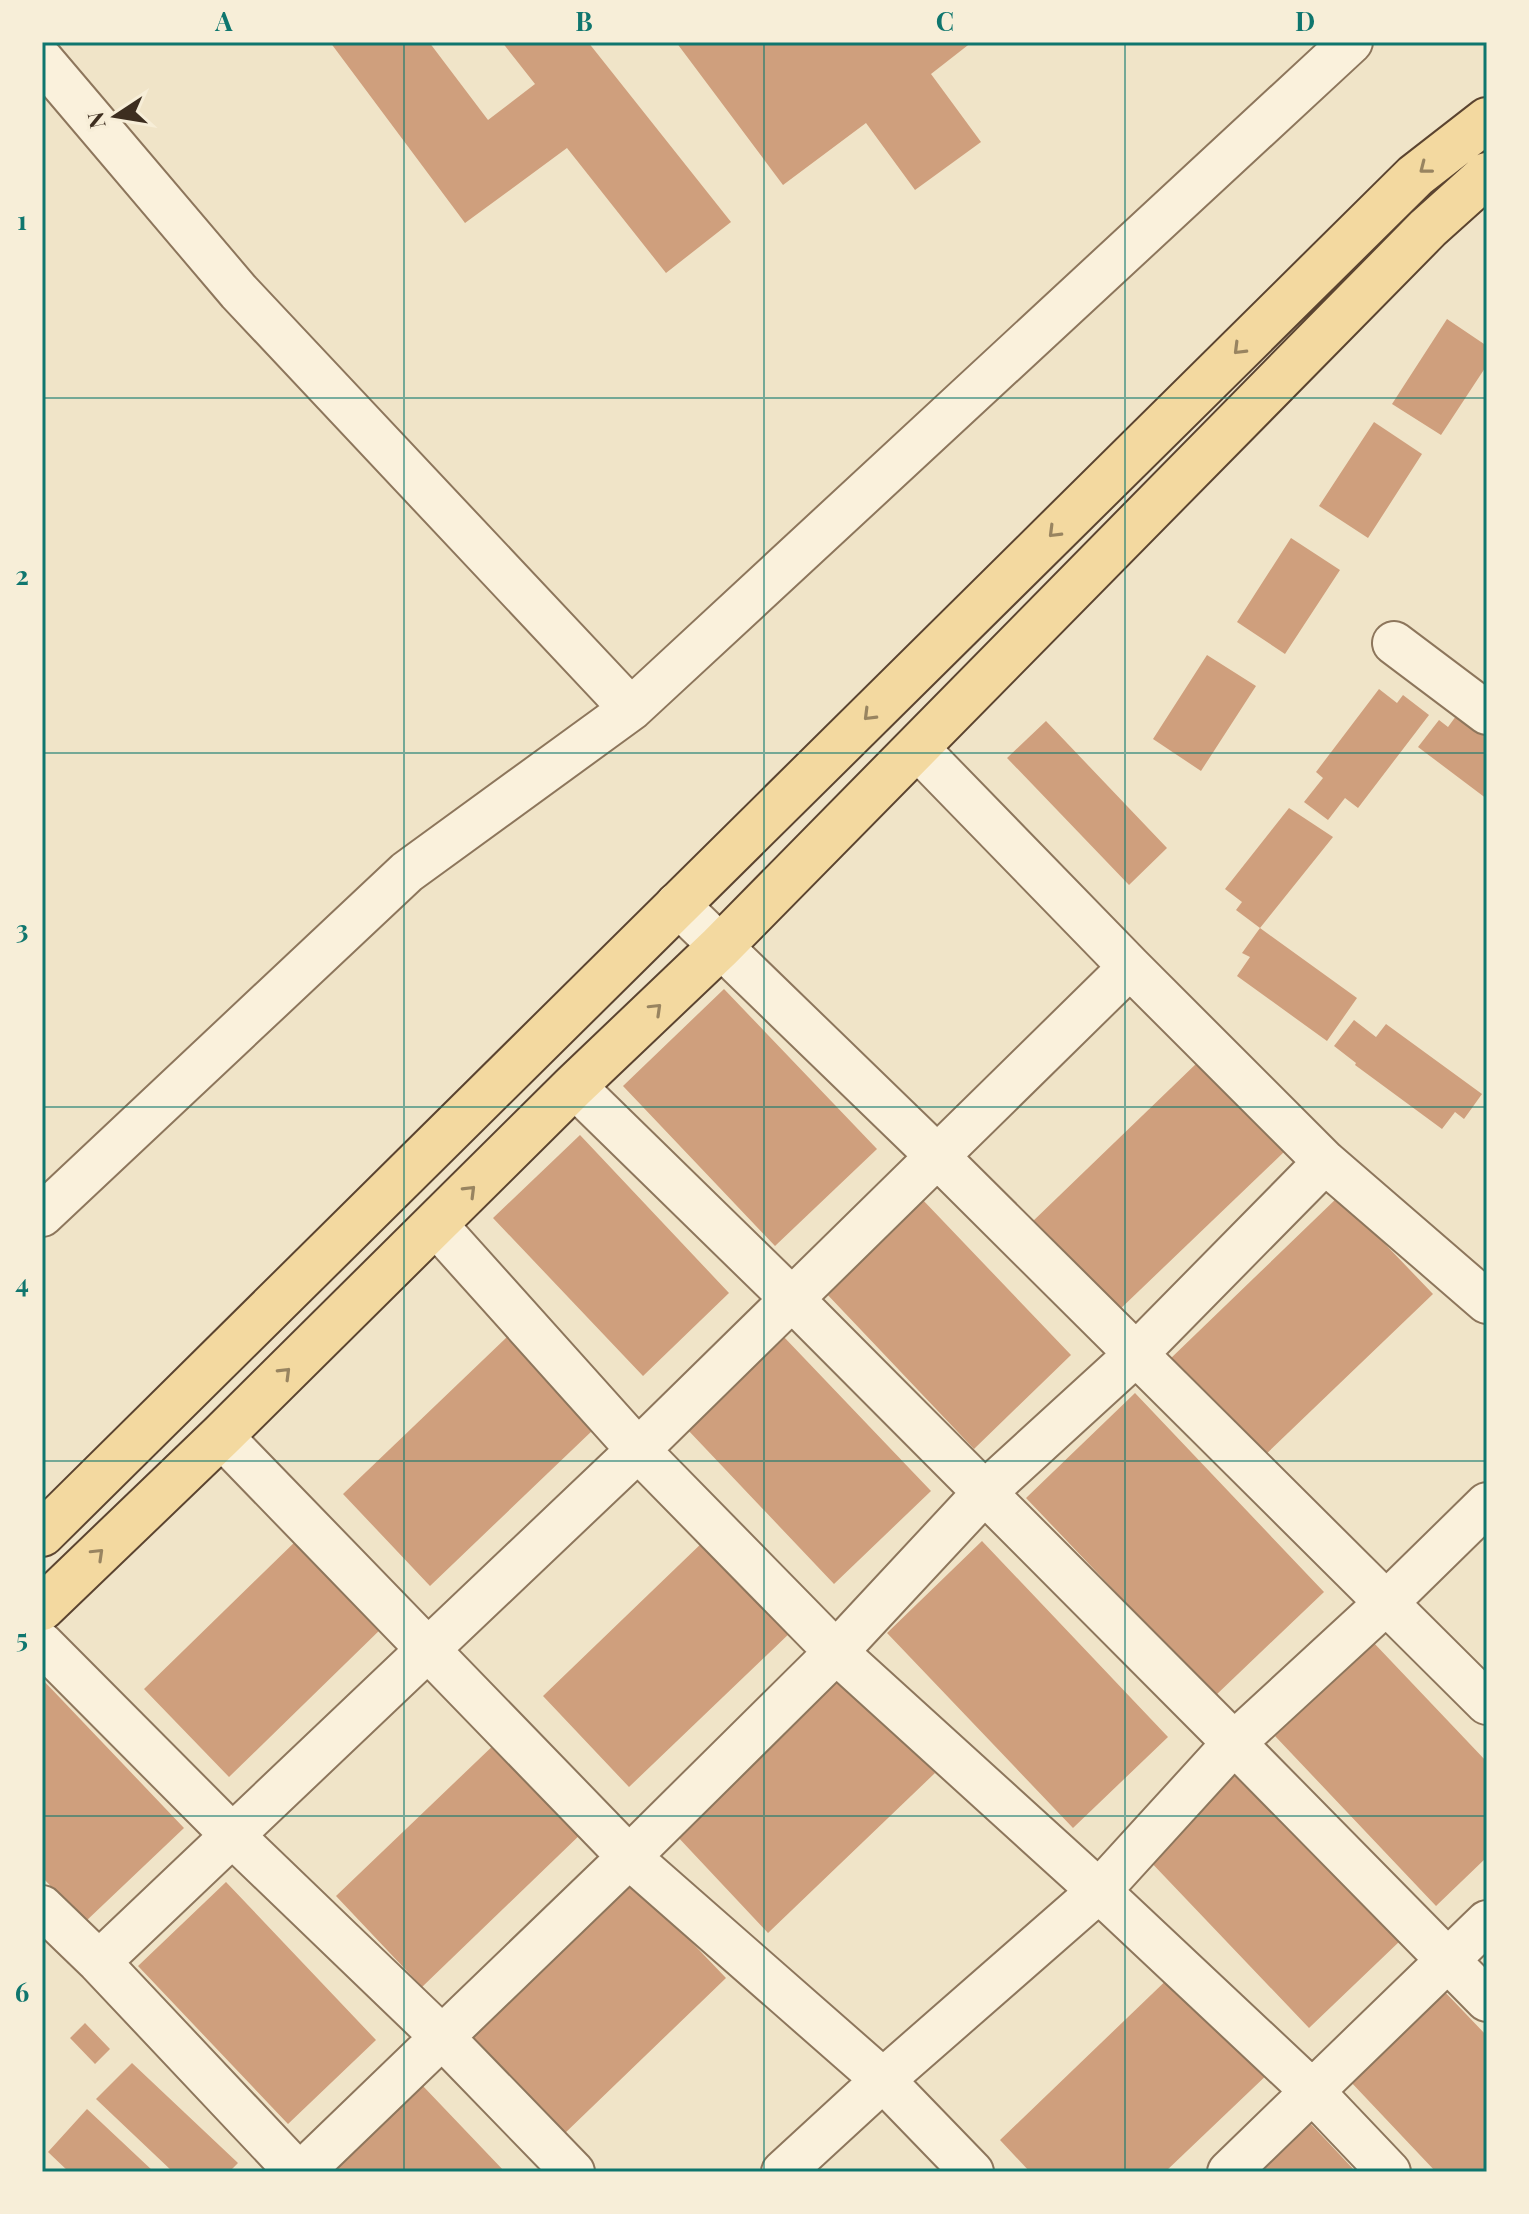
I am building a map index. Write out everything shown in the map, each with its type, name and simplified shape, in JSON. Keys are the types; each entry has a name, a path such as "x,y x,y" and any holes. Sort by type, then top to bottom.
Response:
{"main road":[{"path":"42,1534 1415,176 1487,120"},
{"path":"42,1608 720,947 1417,239 1487,175"}],"street":[{"path":"42,1215 407,872 631,709 1351,42"},
{"path":"42,60 239,292 631,709"},
{"path":"1394,643 1487,713"},
{"path":"918,749 1325,1162 1487,1302"},
{"path":"677,904 937,1156 1487,1703"},
{"path":"99,1962 638,1450 1130,967"},
{"path":"574,1086 793,1300 1487,2000"},
{"path":"42,1907 99,1962 299,2172 629,1857 836,1652 984,1493 1135,1355 1325,1162"},
{"path":"436,1225 638,1450 836,1652 1099,1891 1312,2091 1389,2172"},
{"path":"221,1436 629,1857 883,2080 972,2172"},
{"path":"783,2172 1099,1891 1234,1743 1386,1603 1487,1504"},
{"path":"42,1644 233,1836 442,2037 573,2172"},
{"path":"1229,2172 1487,1922"}],"building":[{"path":"330,42 429,42 488,120 535,84 502,42 588,42 731,222 666,273 567,148 465,223"},
{"path":"676,42 972,42 931,74 981,142 915,190 866,123 783,185"},
{"path":"1447,319 1487,346 1487,365 1441,435 1392,404"},
{"path":"1374,422 1422,454 1368,538 1319,506"},
{"path":"1291,538 1340,570 1285,654 1237,622"},
{"path":"1207,655 1256,686 1201,771 1153,739"},
{"path":"1379,689 1397,703 1403,695 1429,715 1358,808 1345,798 1328,820 1304,802 1323,778 1316,772"},
{"path":"1459,712 1487,733 1487,799 1418,747 1439,720 1448,727"},
{"path":"1046,721 1167,848 1129,885 1007,758"},
{"path":"1289,808 1333,837 1260,928 1236,910 1242,902 1225,889"},
{"path":"1260,928 1357,998 1327,1041 1237,976 1250,957 1242,953"},
{"path":"724,989 877,1149 775,1246 623,1086"},
{"path":"1354,1020 1376,1037 1386,1024 1482,1094 1464,1119 1455,1112 1442,1129 1355,1065 1334,1046"},
{"path":"1199,1061 1285,1151 1116,1313 1031,1223"},
{"path":"580,1135 729,1293 643,1376 493,1218"},
{"path":"1339,1196 1433,1294 1262,1458 1169,1360"},
{"path":"921,1198 1071,1355 974,1449 824,1291"},
{"path":"783,1336 931,1491 834,1584 687,1429"},
{"path":"507,1337 594,1429 430,1586 343,1494"},
{"path":"1135,1393 1324,1592 1215,1696 1026,1498"},
{"path":"301,1536 386,1624 229,1777 144,1689"},
{"path":"706,1539 793,1630 629,1787 543,1696"},
{"path":"982,1541 1168,1737 1073,1828 887,1633"},
{"path":"1373,1642 1487,1762 1487,1857 1436,1906 1275,1736"},
{"path":"842,1675 935,1773 768,1933 676,1835"},
{"path":"42,1679 184,1828 85,1922 42,1877"},
{"path":"500,1739 585,1830 422,1987 336,1896"},
{"path":"1239,1769 1401,1940 1309,2028 1146,1857"},
{"path":"631,1879 726,1978 563,2135 468,2035"},
{"path":"226,1882 376,2040 288,2124 138,1966"},
{"path":"1177,1970 1272,2070 1165,2172 1030,2172 1000,2140"},
{"path":"1443,1990 1487,2036 1487,2172 1436,2172 1349,2080"},
{"path":"85,2023 110,2049 95,2064 70,2038"},
{"path":"132,2063 238,2163 229,2172 173,2172 96,2099"},
{"path":"422,2085 505,2172 339,2172 336,2168"},
{"path":"87,2109 154,2172 69,2172 48,2152"},
{"path":"1311,2124 1356,2172 1261,2172"}]}
